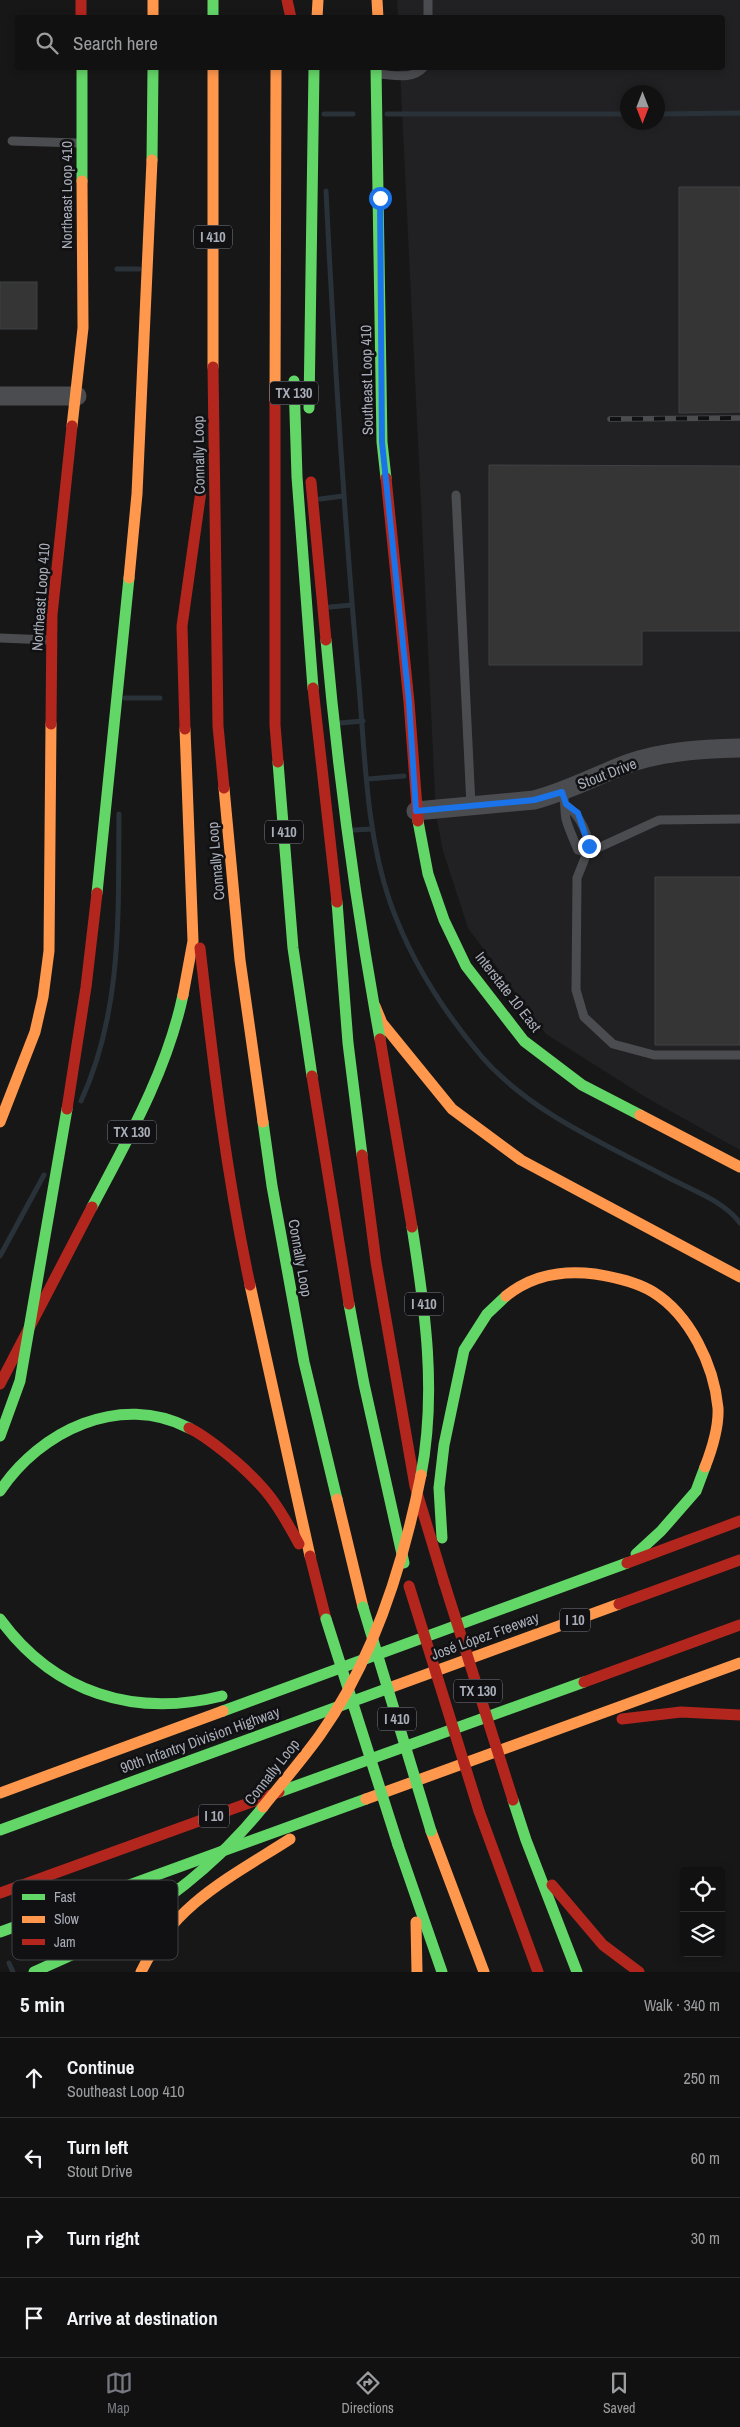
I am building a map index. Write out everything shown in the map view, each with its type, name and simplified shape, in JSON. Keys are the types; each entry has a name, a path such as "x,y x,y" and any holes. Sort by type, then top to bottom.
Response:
{"main road":[{"path":"81,0 81,15"},
{"path":"153,15 154,0"},
{"path":"213,0 213,15"},
{"path":"287,0 290,15"},
{"path":"315,15 316,0"},
{"path":"377,0 378,15"},
{"name":"Northeast Loop 410","path":"0,1122 35,1032 43,997 49,952 52,615 83,328 82,70"},
{"path":"0,1436 20,1381 66,1116 86,988 108,794 137,494 153,149 153,70"},
{"name":"Connally Loop","path":"213,70 213,406 218,726 240,960 272,1186 304,1362 363,1607 431,1831 484,1972"},
{"name":"I 410","path":"276,70 275,725 293,948 339,1252 364,1384 409,1586 479,1812 538,1972"},
{"path":"310,419 314,70"},
{"name":"Southeast Loop 410","path":"376,71 382,442 409,702 416,811"},
{"name":"TX 130","path":"293,365 297,487 308,644 338,916 348,1043 376,1262 415,1486 526,1840 544,1874 579,1919 603,1945 639,1972"},
{"name":"TX 130","path":"0,1384 143,1110 168,1050 182,998 193,941 188,858 182,626 213,406"},
{"name":"Connally Loop","path":"178,1891 189,1883 240,1835 314,1743 361,1666 382,1614 410,1529 427,1443 429,1380 425,1308 397,1131 368,973 337,763 311,477"},
{"name":"Interstate 10 East","path":"416,811 428,874 444,920 466,966 524,1041 582,1085 740,1168"},
{"path":"188,858 218,1108 236,1217 299,1511 326,1619 398,1845 442,1972"},
{"path":"338,916 382,1023 452,1109 521,1160 740,1277"},
{"path":"444,1582 439,1488 444,1445 464,1350 487,1314 508,1294 532,1279 572,1271 614,1277 653,1292 683,1318 709,1366 718,1409 714,1445 696,1491 661,1530 629,1561"},
{"path":"0,1492 12,1472 29,1453 52,1437 93,1418 121,1413 149,1414 176,1421 200,1433 261,1482 294,1535 315,1574"},
{"path":"0,1793 740,1521"},
{"name":"José López Freeway","path":"409,1679 740,1560"},
{"path":"0,1619 9,1634 47,1670 91,1692 119,1700 192,1703 312,1677"},
{"name":"I 10","path":"36,1880 740,1625"},
{"path":"143,1880 740,1663"},
{"name":"90th Infantry Division Highway","path":"0,1830 409,1679"},
{"path":"535,1738 641,1714 706,1711 740,1714"},
{"path":"178,1917 229,1876 336,1810"},
{"path":"526,1840 577,1972"},
{"path":"411,1884 417,1933 417,1972"},
{"name":"I 10","path":"0,1893 12,1889"},
{"path":"0,1932 12,1928"},
{"name":"Connally Loop","path":"34,1972 60,1960"},
{"path":"141,1972 146,1960"}],"street":[{"path":"0,396 77,396"},
{"name":"Stout Drive","path":"416,811 564,798 628,764 690,750 740,748"}],"lane":[{"path":"428,0 428,15"},
{"path":"376,71 408,76 421,70"},
{"path":"12,141 82,143"},
{"path":"456,495 471,806"},
{"path":"0,638 52,640"},
{"path":"564,798 566,818 585,850 577,878 576,990 584,1017 613,1044 654,1056 740,1055"},
{"path":"585,850 659,820 740,819"}],"shaded area":[{"path":"397,0 740,0 740,1150 647,1098 546,1034 468,928 443,851 436,815 400,70 725,70 725,15 398,15"}],"building":[{"path":"679,187 740,187 740,412 679,413"},
{"path":"0,282 37,282 37,329 0,329"},
{"path":"489,465 740,466 740,631 642,631 642,665 489,665"},
{"path":"655,877 740,877 740,1045 655,1045"}],"waterway":[{"path":"665,114 740,113"},
{"path":"324,114 353,114"},
{"path":"387,114 620,114"},
{"path":"326,191 344,494 367,789 375,846 390,902 398,923 407,944 441,1003 482,1057 501,1077 523,1095 570,1126 717,1202 740,1223"},
{"path":"117,269 139,269"},
{"path":"320,499 343,496"},
{"path":"330,607 352,605"},
{"path":"125,698 160,698"},
{"path":"340,723 363,721"},
{"path":"368,779 404,776"},
{"path":"81,1101 95,1067 105,1032 111,996 118,924 119,814"},
{"path":"354,830 372,829"},
{"path":"0,1256 44,1175"},
{"path":"9,1963 13,1972"}],"railway":[{"path":"610,419 740,418"}],"traffic: fast":[{"path":"213,0 213,15"},
{"path":"82,70 82,181"},
{"path":"152,160 153,70"},
{"path":"309,408 314,70"},
{"path":"376,70 382,442 386,478"},
{"path":"294,381 297,477 313,688"},
{"path":"97,893 129,578"},
{"path":"326,640 348,840 380,1039"},
{"path":"278,762 293,948 312,1076"},
{"path":"418,821 428,874 444,920 466,966 524,1041 582,1085 640,1115"},
{"path":"337,902 348,1043 362,1155"},
{"path":"92,1207 157,1078 176,1023 183,995"},
{"path":"0,1436 20,1381 67,1109"},
{"path":"263,1122 272,1186 304,1362 337,1499"},
{"path":"412,1227 425,1320 429,1382 426,1444 421,1475"},
{"path":"442,1538 439,1488 444,1445 464,1350 487,1314 506,1296"},
{"path":"349,1304 364,1384 404,1563"},
{"path":"0,1491 17,1470 37,1451 59,1435 84,1424 109,1416 136,1414 163,1418 189,1428"},
{"path":"636,1554 661,1531 696,1491 705,1467"},
{"path":"223,1711 627,1563"},
{"path":"363,1607 431,1831"},
{"path":"0,1619 21,1644 45,1665 71,1682 98,1694 127,1701 158,1704 189,1702 222,1696"},
{"path":"326,1619 398,1845"},
{"path":"279,1792 584,1682"},
{"path":"0,1830 389,1688"},
{"path":"143,1880 366,1799"},
{"path":"513,1800 526,1840 577,1972"},
{"path":"178,1890 228,1846 263,1807"},
{"path":"398,1845 442,1972"},
{"path":"0,1932 12,1928"},
{"path":"34,1972 60,1960"}],"traffic: slow":[{"path":"153,0 153,15"},
{"path":"317,15 318,0"},
{"path":"377,0 378,15"},
{"path":"213,70 213,367"},
{"path":"275,400 276,70"},
{"path":"129,578 137,494 152,160"},
{"path":"72,426 83,328 82,181"},
{"path":"0,1122 35,1032 43,997 49,951 51,724"},
{"path":"183,995 193,941 185,729"},
{"path":"224,788 240,960 263,1122"},
{"path":"375,1006 382,1023 452,1109 521,1160 740,1277"},
{"path":"640,1115 740,1167"},
{"path":"506,1296 537,1279 560,1274 583,1273 633,1283 647,1288 666,1302 689,1327 698,1342 716,1392 718,1408 716,1431 705,1467"},
{"path":"250,1285 310,1556"},
{"path":"263,1807 320,1735 356,1675 384,1611 405,1543 421,1475"},
{"path":"337,1499 363,1607"},
{"path":"389,1688 619,1604"},
{"path":"366,1799 740,1663"},
{"path":"0,1793 223,1711"},
{"path":"431,1831 484,1972"},
{"path":"178,1920 225,1880 290,1839"},
{"path":"416,1922 417,1972"},
{"path":"141,1972 148,1960"}],"traffic: jam":[{"path":"81,0 81,15"},
{"path":"287,0 290,15"},
{"path":"213,367 218,726 224,788"},
{"path":"275,400 275,725 278,762"},
{"path":"51,724 52,615 72,426"},
{"path":"386,478 409,702 418,821"},
{"path":"311,482 326,640"},
{"path":"185,729 182,626 201,491"},
{"path":"313,688 337,902"},
{"path":"67,1109 86,987 97,893"},
{"path":"200,948 227,1159 250,1285"},
{"path":"380,1039 412,1227"},
{"path":"312,1076 349,1304"},
{"path":"362,1155 376,1262 415,1486 444,1582"},
{"path":"0,1384 92,1207"},
{"path":"189,1428 217,1446 255,1479 285,1518 299,1544"},
{"path":"627,1563 740,1521"},
{"path":"310,1556 326,1619"},
{"path":"619,1604 740,1560"},
{"path":"444,1582 513,1800"},
{"path":"409,1586 479,1811"},
{"path":"584,1682 740,1625"},
{"path":"622,1719 681,1712 740,1715"},
{"path":"36,1880 279,1792"},
{"path":"479,1811 538,1972"},
{"path":"552,1885 603,1945 639,1972"},
{"path":"0,1893 12,1889"}],"route":[{"path":"380,198 382,442 409,702 416,811 534,800 562,792 566,804 578,813 589,846"}]}
